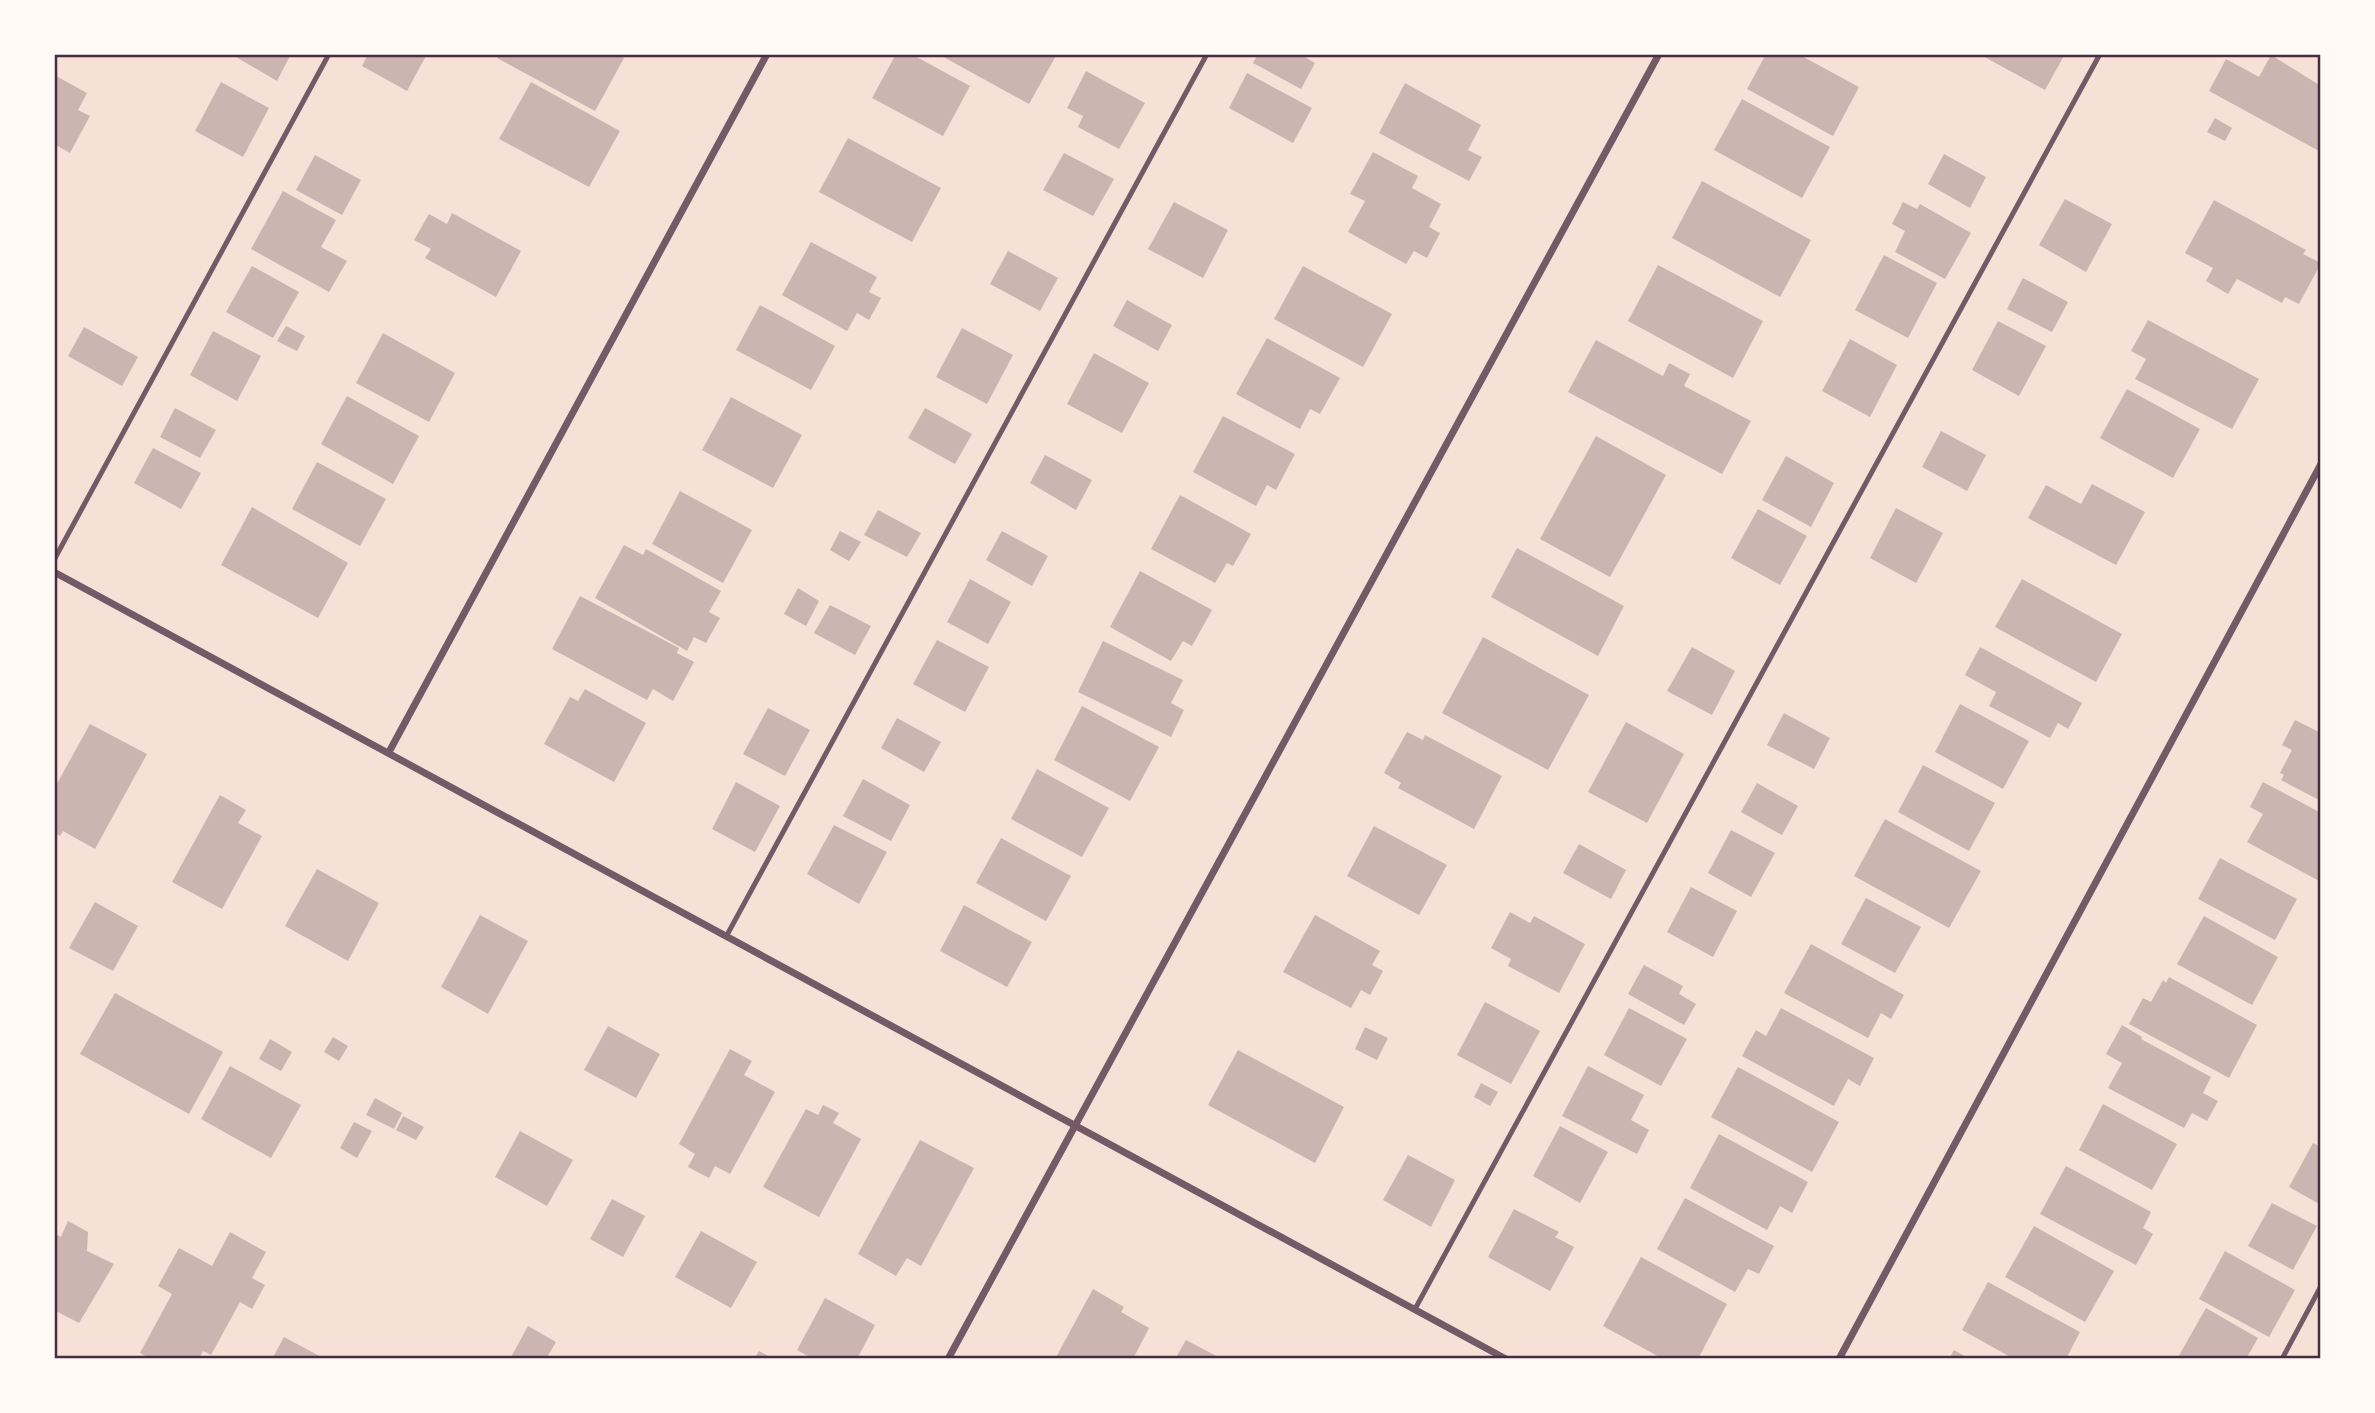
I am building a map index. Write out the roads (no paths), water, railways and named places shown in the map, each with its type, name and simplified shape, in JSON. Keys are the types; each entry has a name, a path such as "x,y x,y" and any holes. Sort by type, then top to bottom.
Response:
{"street":[{"path":"389,752 767,54"},
{"path":"948,1359 1659,54"},
{"path":"1839,1359 2321,464"},
{"path":"54,572 1506,1359"}],"lane":[{"path":"54,560 329,54"},
{"path":"727,935 1207,54"},
{"path":"1415,1309 2100,54"},
{"path":"2282,1359 2321,1286"}]}
